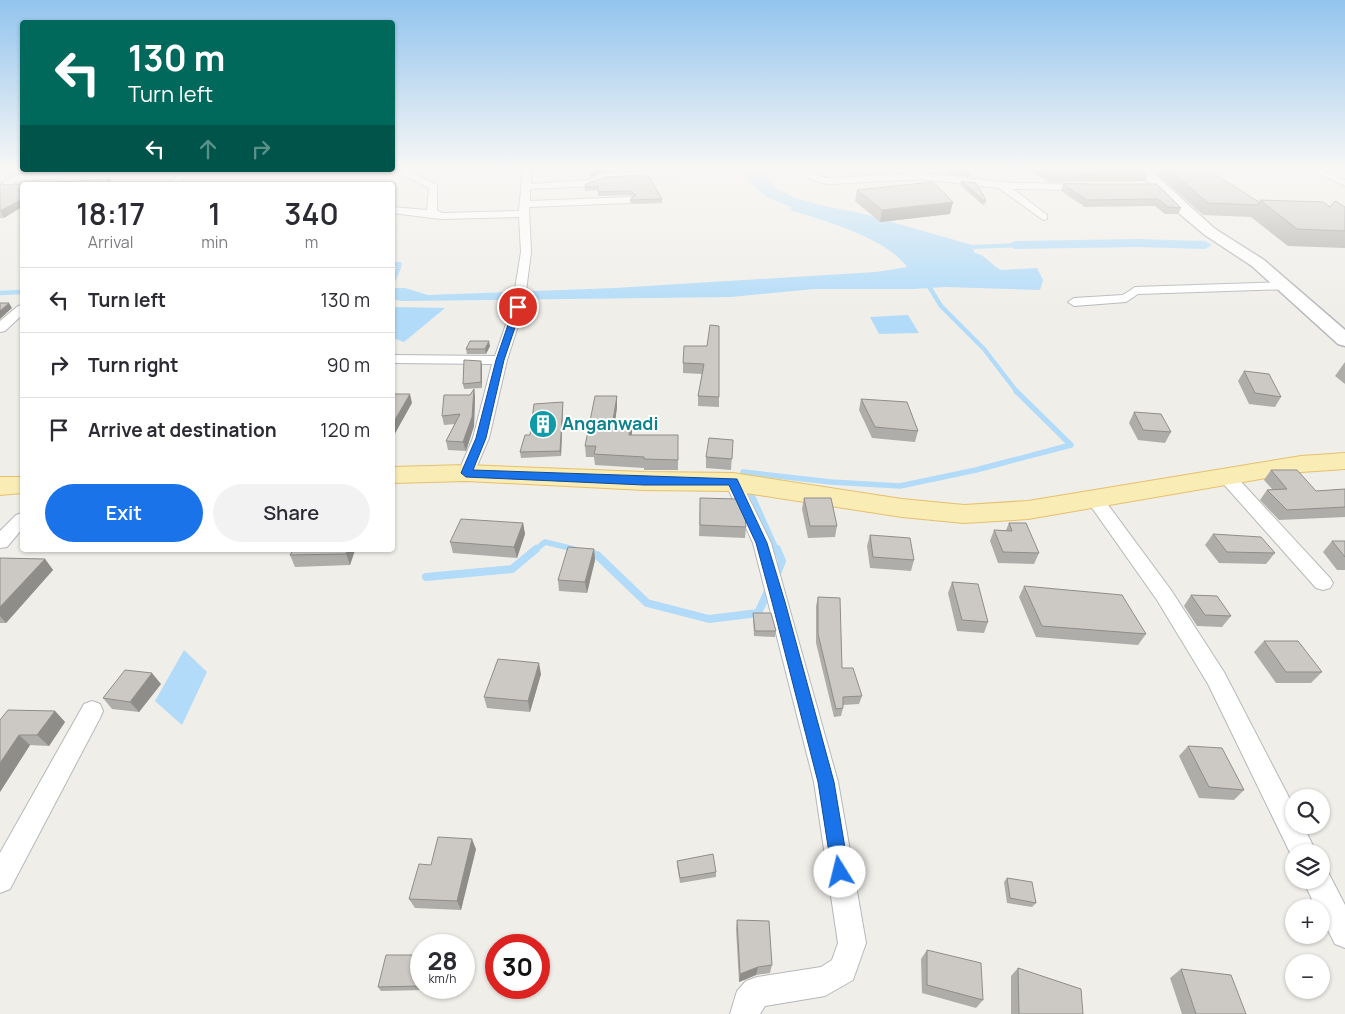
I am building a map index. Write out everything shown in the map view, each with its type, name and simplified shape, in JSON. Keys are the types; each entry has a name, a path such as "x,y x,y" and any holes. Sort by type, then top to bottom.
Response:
{"main road":[{"path":"1193,217 1210,232 1258,263 1345,340"},
{"path":"395,476 466,473 644,481 733,482 902,508 964,514 1028,510 1302,464 1345,461"},
{"path":"0,486 20,485"}],"street":[{"path":"466,473 481,438 500,360 518,307 526,252 524,217"},
{"path":"1074,302 1117,300 1126,298 1136,291 1148,290 1286,286"},
{"path":"0,328 20,311"},
{"path":"395,359 500,360"},
{"path":"1226,476 1323,583"},
{"path":"733,482 762,543 826,782 852,943 843,970 826,981 757,992 748,1002 746,1014"},
{"path":"1094,498 1164,596 1216,678 1299,844"},
{"path":"0,542 20,521"},
{"path":"0,880 92,711"},
{"path":"1322,889 1345,934"}],"water":[{"path":"813,217 876,217 972,245 1041,242 1047,246 973,249 975,254 1001,270 1037,268 1043,280 1040,290 945,287 913,289 814,289 731,297 401,301 395,300 395,288 405,288 428,295 615,288 876,272 907,267 885,247 853,231"},
{"path":"395,307 445,308 404,342 395,339"},
{"path":"908,315 919,333 879,334 870,317"},
{"path":"184,650 207,672 182,725 155,701"}],"building":[{"path":"1282,217 1345,217 1345,231 1297,229"},
{"path":"0,303 9,303 0,311"},
{"path":"710,325 719,326 719,397 698,396 704,364 683,363 684,346 707,346"},
{"path":"470,341 489,341 485,349 466,349"},
{"path":"464,360 481,361 481,382 463,384"},
{"path":"1244,371 1269,374 1281,397 1255,393"},
{"path":"474,389 472,417 463,442 446,441 460,414 442,416 444,395 470,395"},
{"path":"395,394 410,394 395,420"},
{"path":"595,396 617,396 613,420 632,421 629,435 678,435 678,460 594,454 596,446 585,446"},
{"path":"861,399 907,402 918,431 875,427"},
{"path":"563,402 560,451 520,452 525,435 530,435 534,404"},
{"path":"1134,412 1161,414 1171,432 1143,430"},
{"path":"709,438 733,440 732,459 706,457"},
{"path":"1271,470 1297,470 1316,491 1345,489 1345,507 1287,510 1267,490 1287,489"},
{"path":"700,498 737,499 745,517 746,527 700,525"},
{"path":"804,498 831,498 837,526 810,526"},
{"path":"461,519 523,523 514,547 450,542"},
{"path":"1009,523 1026,523 1039,553 1003,552 994,530 1012,531"},
{"path":"1213,534 1261,537 1275,553 1227,552"},
{"path":"870,535 910,538 914,560 873,557"},
{"path":"1332,541 1345,541 1345,557"},
{"path":"568,547 594,549 585,582 558,580"},
{"path":"292,552 346,552 346,554 290,555"},
{"path":"0,558 45,559 0,607"},
{"path":"952,582 978,584 988,622 962,620"},
{"path":"1024,586 1122,595 1146,634 1042,626"},
{"path":"1191,595 1217,596 1231,616 1205,615"},
{"path":"818,597 840,598 842,668 853,668 862,696 843,697 843,708 836,709 818,634"},
{"path":"753,613 771,613 776,631 755,631"},
{"path":"1264,641 1298,641 1322,672 1286,672"},
{"path":"498,659 539,663 528,701 484,697"},
{"path":"125,670 152,673 130,702 103,698"},
{"path":"8,710 55,711 37,735 19,735 0,763 0,720"},
{"path":"1188,746 1222,748 1244,790 1209,787"},
{"path":"438,837 472,839 457,901 409,899 419,864 431,865"},
{"path":"713,854 716,872 680,878 677,861"},
{"path":"1007,878 1032,882 1036,903 1010,898"},
{"path":"737,920 769,921 772,965 758,967 740,974"},
{"path":"927,950 981,963 983,1000 927,985"},
{"path":"386,955 410,955 410,986 378,987"},
{"path":"1018,968 1081,989 1083,1014 1019,1014"},
{"path":"1181,969 1231,975 1246,1014 1196,1014"}],"waterway":[{"path":"1015,245 1137,243 1205,245"},
{"path":"971,254 981,257 992,266"},
{"path":"395,264 400,264 398,268"},
{"path":"395,276 399,267"},
{"path":"925,280 941,306 984,349 1017,392"},
{"path":"0,293 20,292"},
{"path":"743,472 831,482 900,486 976,470 1071,445 1017,392"},
{"path":"752,495 777,551"},
{"path":"534,551 545,542 574,549"},
{"path":"426,577 512,569 536,549"},
{"path":"776,576 782,561 777,549"},
{"path":"586,552 597,555 647,603 709,619 758,613 769,589"}],"place":[{"name":"Anganwadi","path":"543,424"}],"route":[{"path":"518,307 500,360 481,438 466,473 644,481 733,482 762,543 779,602 826,782 840,872"}]}
